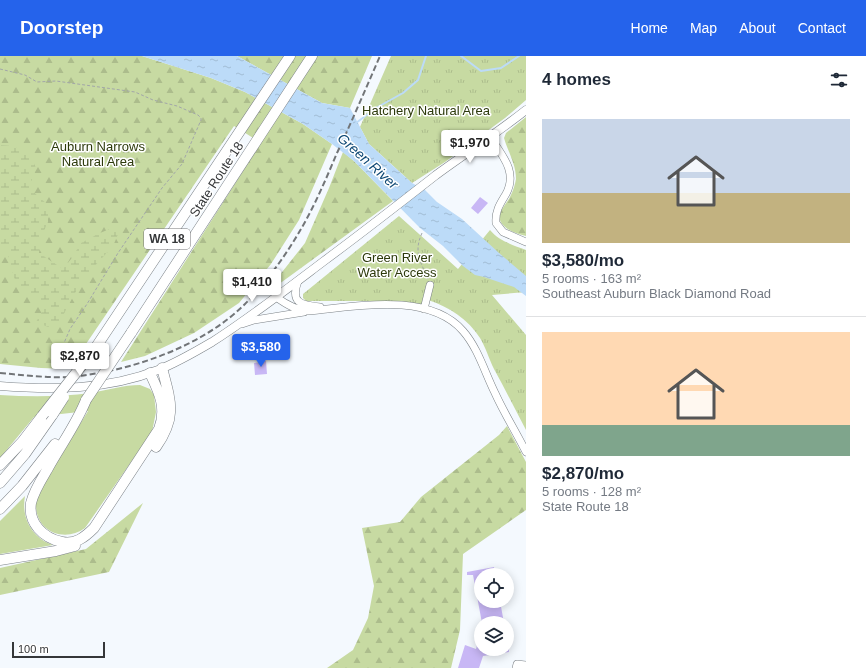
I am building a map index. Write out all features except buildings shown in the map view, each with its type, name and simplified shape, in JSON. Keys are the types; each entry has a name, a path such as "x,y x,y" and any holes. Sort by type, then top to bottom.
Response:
{"highway":[{"name":"State Route 18","path":"0,483 25,454 53,414 290,56"},
{"name":"State Route 18","path":"76,418 86,400 312,56"},
{"path":"0,465 22,442 94,350"},
{"path":"0,560 72,547 90,538 97,531 164,435 168,426 170,418 170,405 162,368"},
{"path":"76,418 43,477 31,503 33,520 39,530 49,538 65,543 80,540 94,528 159,430 162,422 163,409 160,394 150,372"},
{"path":"0,509 41,463 76,418"}],"main road":[{"path":"0,386 60,389 94,386 131,378 162,368 195,352 240,324 382,218 438,174 526,110"}],"street":[{"path":"490,137 505,159 511,176 511,183 497,210 496,223 503,232 526,242"},
{"path":"298,281 295,296 298,301 305,305 340,308"},
{"path":"424,309 430,285"},
{"path":"276,297 293,308 308,311"},
{"path":"240,324 254,320 308,311 384,305 411,306 445,317 462,330 468,338 495,394 526,452"},
{"path":"516,668 517,664 526,665"}],"path":[{"path":"0,68 25,75 37,82 56,81 135,92 153,100 177,106 198,115 201,118 184,160 162,188 118,252 88,304 70,329 64,343 60,359"},
{"path":"422,233 418,242 417,251 430,285"}],"green space":[{"name":"Auburn Narrows Natural Area","path":"0,56 142,56 211,78 245,92 303,124 332,144 299,220 271,264 239,303 194,333 145,356 121,362 261,143 234,126 69,369 0,364"},
{"path":"237,56 372,56 350,108 322,103"},
{"name":"Hatchery Natural Area","path":"391,56 526,56 526,100 505,118 445,162 412,183 369,144 360,127"},
{"path":"526,117 526,236 517,234 504,226 501,222 500,215 512,192 516,179 513,163 504,138 506,133"},
{"path":"0,145 14,146 30,154 36,168 29,188 48,205 48,222 41,237 39,253 63,269 81,243 117,226 119,232 113,246 82,280 60,321 48,327 36,322 43,310 35,295 21,288 17,283 10,260 0,243"},
{"path":"343,152 354,161 393,201 264,295 305,243"},
{"name":"Green River Water Access","path":"399,216 458,269 490,230 502,240 526,250 526,292 492,295 526,335 526,430 494,369 480,338 464,319 451,310 428,300 424,305 392,301 306,301 303,298 303,294"},
{"path":"140,385 150,389 154,395 156,412 152,432 85,528 69,535 53,532 46,528 40,522 37,514 36,504 38,495 88,411 34,417 0,458 0,395 68,395"},
{"path":"507,426 526,462 526,510 463,554 460,630 451,668 327,668 353,650 368,618 374,586 362,528 400,522 421,497 499,435"},
{"path":"25,496 25,512 30,526 39,537 53,545 0,554 0,521"},
{"path":"143,503 109,572 0,595 0,568 86,549"}],"water":[{"name":"Green River","path":"142,56 237,56 322,103 350,108 369,144 412,183 425,190 437,202 462,219 526,276 526,296 514,287 475,275 463,266 443,246 420,228 354,161 303,124 245,92 211,78"}],"waterway":[{"path":"356,123 376,108 403,93 418,80 426,56"},
{"path":"461,56 481,71 501,68 519,56"}],"railway":[{"path":"0,373 43,377 69,377 116,370 163,355 186,345 208,333 228,319 253,296 268,278 289,249 301,229 320,192 380,56"}]}
